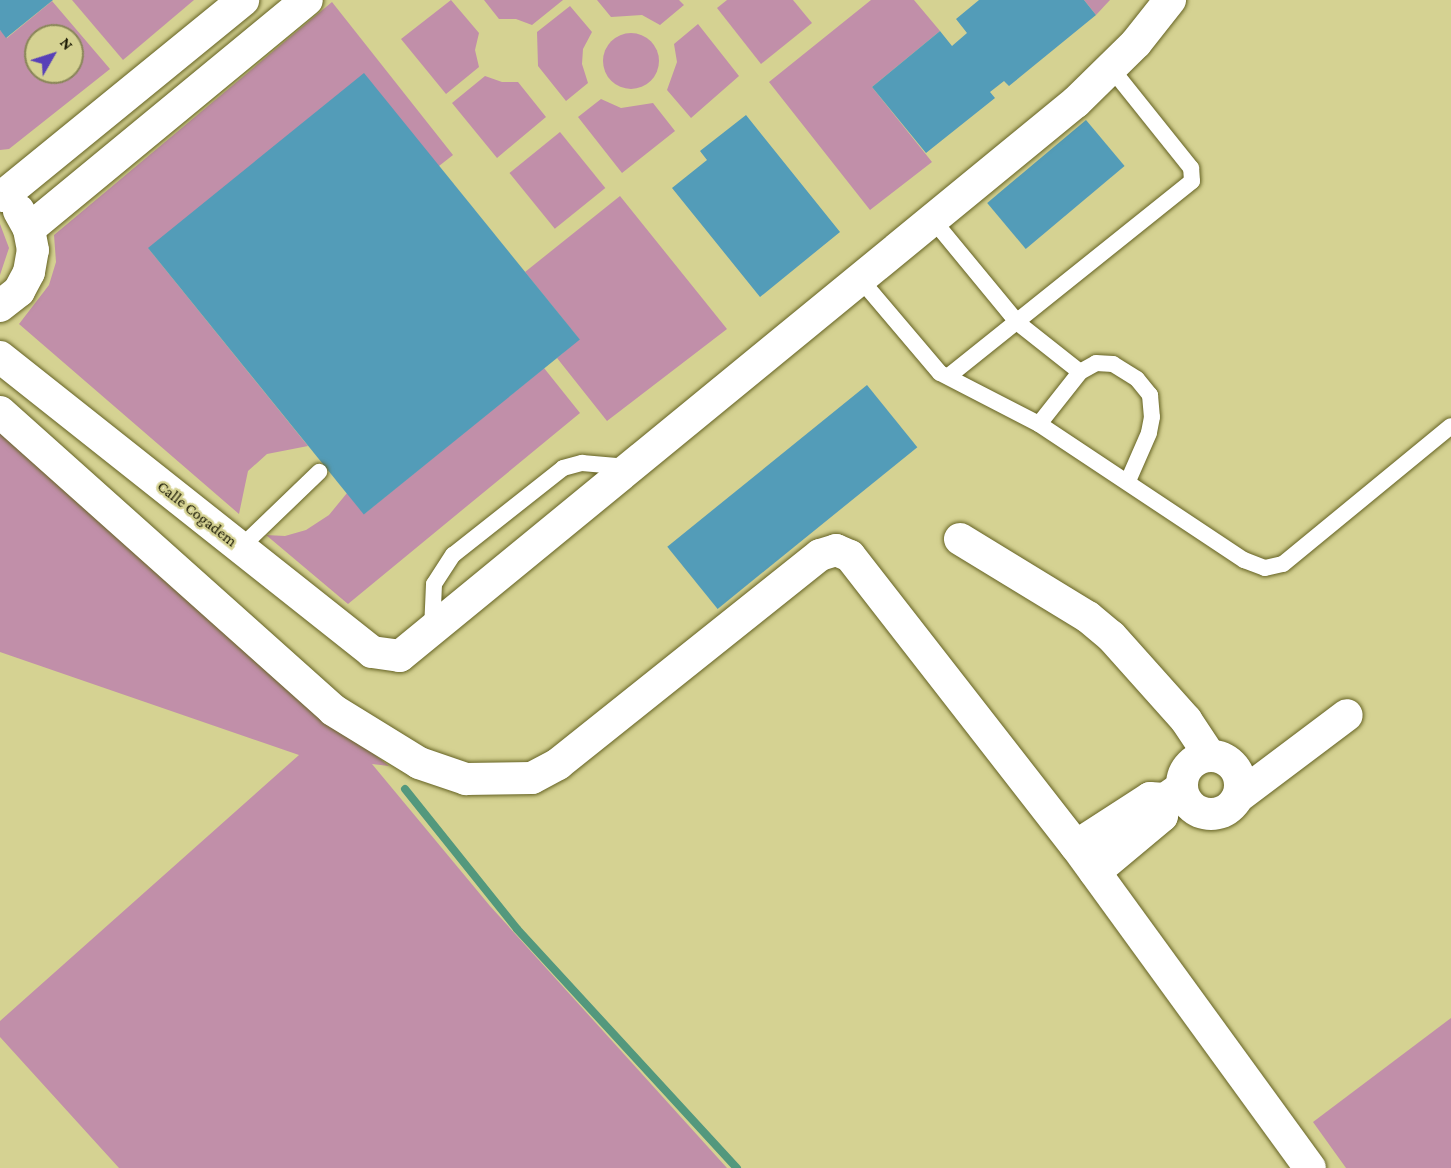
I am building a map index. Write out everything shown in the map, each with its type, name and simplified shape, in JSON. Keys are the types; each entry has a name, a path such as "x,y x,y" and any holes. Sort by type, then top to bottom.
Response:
{"street":[{"path":"0,306 18,291 29,272 33,250 29,229 19,209 2,195 243,0"},
{"path":"29,229 307,0"},
{"path":"432,630 933,220 1111,68 1170,0"},
{"name":"Calle Cogadem","path":"0,357 372,652 400,656 432,630"},
{"path":"0,412 333,710 419,763 466,780 532,778 558,764 820,555 836,550 850,556 1076,846 1310,1168"},
{"path":"960,539 1103,630 1186,720 1210,756"},
{"path":"1076,846 1150,798 1173,794 1199,812 1214,814 1228,809 1238,797 1347,715"},
{"path":"1095,872 1162,816 1184,772 1195,760 1210,756 1222,758 1238,774 1238,797"}],"lane":[{"path":"950,375 1018,323 1192,181 1191,168 1111,68"},
{"path":"933,220 1018,323 1080,372"},
{"path":"861,280 932,366 1039,424 1128,481 1244,561 1265,568 1283,564 1451,426"},
{"path":"1039,424 1080,372 1096,363 1113,364 1137,379 1150,395 1149,433 1128,481"},
{"path":"432,630 434,584 453,555 563,468 582,463 632,468"},
{"path":"240,548 319,472"}],"shaded area":[{"path":"72,0 194,0 123,60"},
{"path":"451,0 479,33 475,50 479,67 446,94 401,39"},
{"path":"484,0 563,0 532,25 516,19 499,19"},
{"path":"597,0 679,0 684,5 660,25 642,15 611,17"},
{"path":"727,0 793,0 812,23 761,64 717,8"},
{"path":"871,0 914,0 940,31 872,87 932,162 870,210 769,82"},
{"path":"1084,0 1110,0 1096,15"},
{"path":"52,1 72,24 24,24"},
{"path":"332,2 453,155 439,166 148,248 308,446 267,454 248,471 239,514 19,324 49,285 56,262 54,235"},
{"path":"570,6 592,32 583,49 582,64 588,83 566,101 538,66 537,32"},
{"path":"24,24 24,84 84,84 84,39 110,69 9,149 0,150 0,30 7,38"},
{"path":"698,24 739,76 691,118 667,90 677,62 674,44"},
{"path":"631,33 642,35 651,41 657,50 659,61 657,72 651,81 642,87 631,89 620,87 611,81 605,72 603,61 605,50 611,41 620,35"},
{"path":"485,76 502,82 518,82 546,117 497,158 452,103"},
{"path":"601,99 621,108 653,103 675,131 622,173 578,117"},
{"path":"560,132 605,188 555,229 509,173"},
{"path":"620,196 727,329 607,421 557,358 579,339 525,272"},
{"path":"0,224 9,248 0,275"},
{"path":"544,368 580,413 348,604 266,535 285,536 306,530 329,515 347,493 364,514"},
{"path":"0,426 270,673 389,766 372,764 490,906 727,1168 119,1168 0,1037 0,1021 299,755 0,652"},
{"path":"1451,1018 1451,1168 1346,1168 1313,1122"}],"building":[{"path":"0,0 53,0 6,38 0,30"},
{"path":"979,0 1084,0 1096,15 1009,86 1004,81 990,92 995,98 926,153 872,87 940,31 952,46 967,33 956,19"},
{"path":"364,73 580,340 364,515 148,248"},
{"path":"746,115 840,232 760,297 672,188 707,160 700,151"},
{"path":"1086,120 1125,166 1026,249 987,203"},
{"path":"867,385 917,447 718,609 667,547"}],"waterway":[{"path":"405,789 517,929 737,1168"}]}
